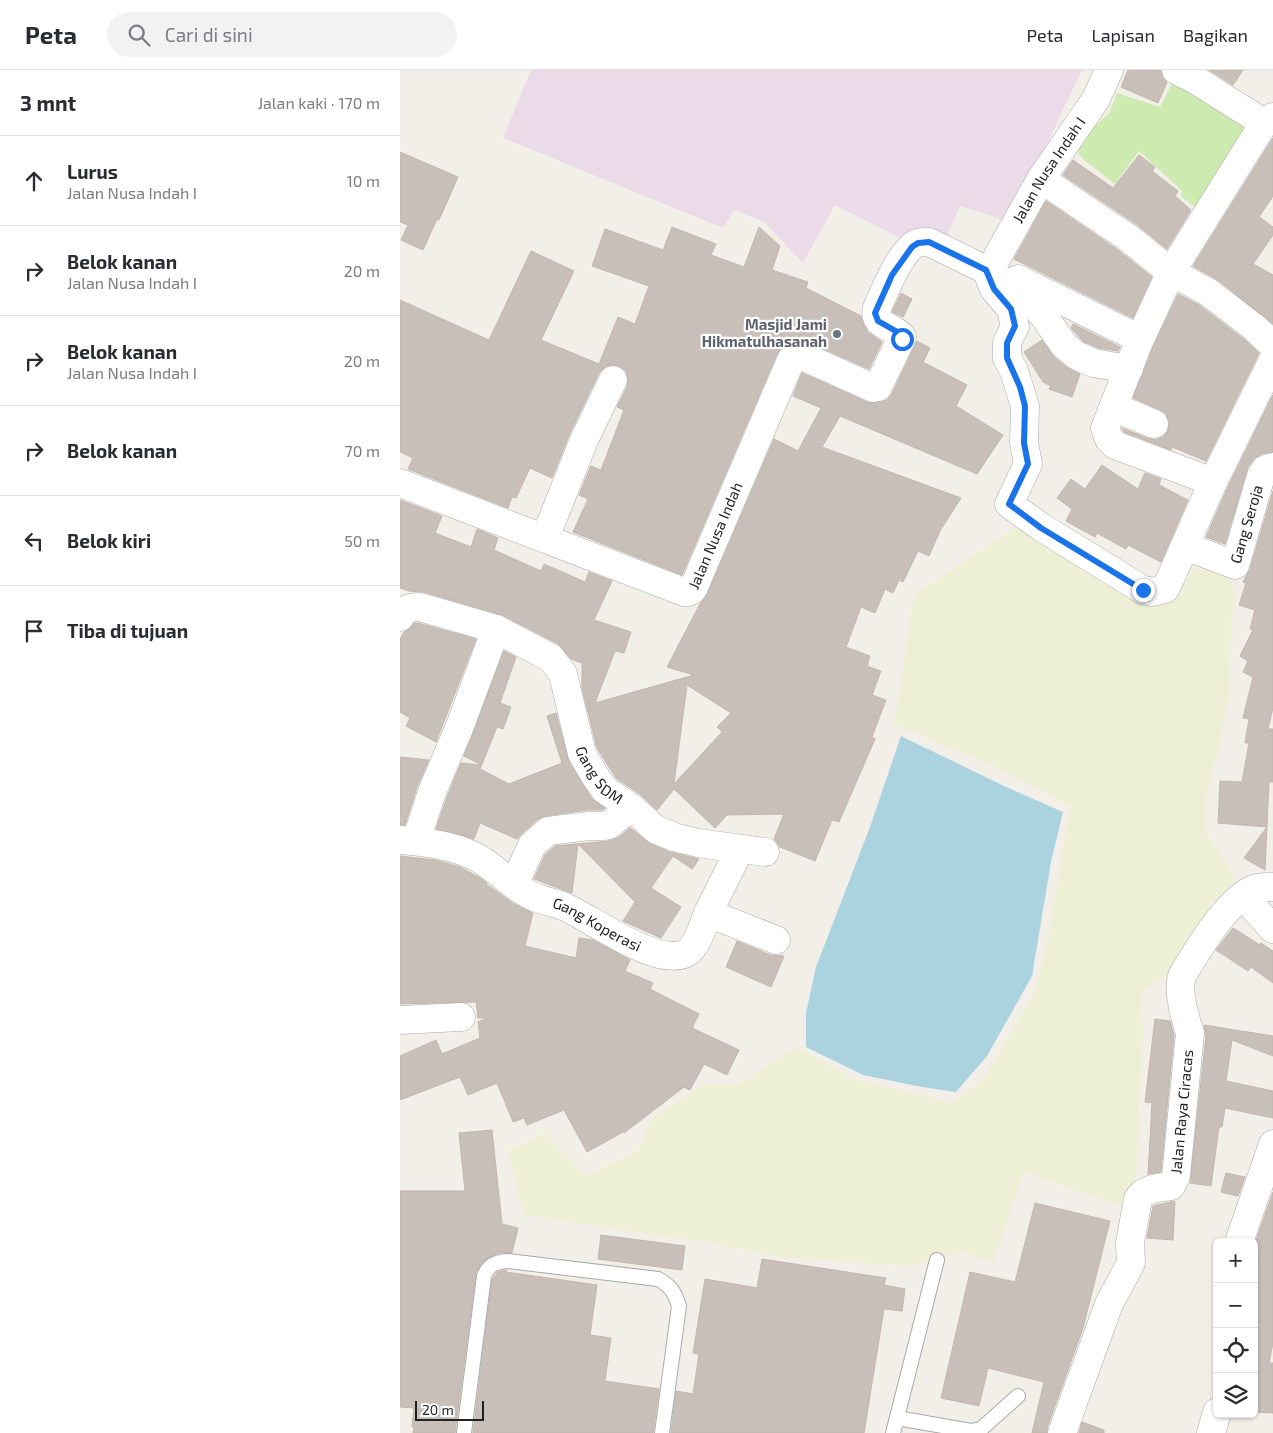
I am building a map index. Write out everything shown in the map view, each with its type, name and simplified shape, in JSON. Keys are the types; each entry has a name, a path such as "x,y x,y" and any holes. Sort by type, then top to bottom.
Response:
{"street":[{"name":"Jalan Nusa Indah I","path":"989,269 1041,179 1096,99 1109,70"},
{"path":"1176,70 1269,120 1171,272 1140,339 1105,428 1106,434 1115,445 1212,482"},
{"path":"1041,179 1127,236 1171,272 1208,292 1255,328 1273,345"},
{"name":"Jalan Nusa Indah","path":"400,483 684,592 692,591 789,364 794,357 800,355 874,388 878,388 902,336 878,321 875,313 876,308 892,275 912,247 918,243 929,242 989,269"},
{"path":"989,269 1140,339"},
{"path":"989,269 1028,298 1043,315 1064,345 1076,355 1093,363 1129,369"},
{"path":"989,269 994,289 1011,309 1015,326 1007,343 1007,358 1017,379 1025,406 1024,443 1028,464 1009,504 1041,528 1143,590 1153,592 1164,589 1171,577 1212,482 1273,360"},
{"path":"545,538 584,440 613,380"},
{"path":"1114,407 1154,424"},
{"name":"Gang Seroja","path":"1185,546 1235,565 1261,476 1266,469 1273,467"},
{"name":"Gang SDM","path":"400,617 405,610 412,607 420,607 496,629 551,658 563,674 585,760 605,790 631,807 655,828 674,837 698,843 752,851"},
{"path":"408,841 432,792 460,726 496,629"},
{"path":"514,885 532,845 548,831 609,825 631,807"},
{"name":"Gang Koperasi","path":"408,841 455,848 474,856 491,866 514,885 530,895 563,906 634,946 666,956 686,954 693,947 708,913 752,851"},
{"name":"Jalan Raya Ciracas","path":"1062,1433 1110,1304 1131,1263 1130,1243 1138,1199 1141,1194 1148,1190 1171,1186 1176,1176 1190,1034 1183,1012 1180,982 1182,976 1205,939 1228,910 1243,896 1257,888 1273,887"},
{"path":"1243,896 1273,929"},
{"path":"708,913 776,940"},
{"path":"400,1020 461,1017"},
{"path":"1240,1238 1273,1144"},
{"path":"1211,1433 1215,1418"}],"lane":[{"path":"894,1433 937,1260"},
{"path":"464,1433 484,1276 491,1265 508,1261 658,1280 668,1284 675,1293 679,1306 662,1433"},
{"path":"897,1418 970,1431 976,1430 981,1429 1018,1396"}],"shaded area":[{"path":"531,70 1082,70 1010,222 960,206 938,257 835,205 803,263 764,222 734,210 723,228 503,138"}],"green space":[{"path":"1176,76 1260,124 1203,214 1181,196 1182,191 1139,151 1115,184 1084,160 1072,145 1080,133 1096,125 1110,112 1117,93 1160,107"},
{"path":"1021,524 1176,596 1195,566 1227,572 1236,598 1231,618 1230,693 1205,799 1206,831 1236,880 1212,901 1179,964 1142,993 1143,1036 1134,1211 1024,1172 993,1263 963,1252 909,1266 781,1257 697,1241 524,1215 508,1151 544,1133 586,1176 639,1150 651,1119 702,1085 737,1085 797,1047 853,1079 951,1103 983,1080 1036,989 1049,934 1070,806 994,766 893,724 899,697 914,595"}],"water":[{"path":"901,736 1004,786 1063,812 1051,862 1032,976 987,1056 956,1092 863,1075 806,1047 806,1013 816,967 870,827"}],"building":[{"path":"1128,70 1161,70 1163,78 1167,82 1158,103 1121,87"},
{"path":"1209,70 1243,70 1233,85"},
{"path":"1273,138 1273,196 1259,217 1273,227 1273,235 1253,264 1273,275 1273,324 1218,280 1193,266"},
{"path":"400,152 458,177 423,250 401,240 408,225 400,222"},
{"path":"1139,155 1155,167 1152,171 1178,191 1175,196 1191,210 1167,249 1136,224 1063,175 1073,160 1113,188"},
{"path":"1046,201 1118,250 1152,277 1133,318 1014,259"},
{"path":"672,227 716,244 711,255 744,267 759,227 780,246 772,270 808,282 806,288 861,316 868,332 882,342 869,369 806,341 792,341 781,348 682,575 573,532 588,499 579,495 591,466 601,470 624,410 617,407 627,387 628,378 626,371 619,366 611,365 605,367 599,373 570,433 552,478 530,468 516,498 512,497 508,508 408,469 413,458 400,452 400,300 489,340 531,251 574,271 541,340 599,364 618,317 635,324 649,286 592,266 605,229 663,250"},
{"path":"901,293 912,299 903,317 892,312"},
{"path":"1178,294 1199,305 1259,353 1206,461 1172,447 1171,450 1124,432 1122,428 1155,440 1163,437 1168,431 1169,422 1166,414 1133,398 1154,345"},
{"path":"1073,324 1120,347 1118,351 1098,348 1084,342 1071,328"},
{"path":"1042,340 1054,357 1066,367 1080,374 1072,397 1049,389 1051,386 1043,382 1024,352"},
{"path":"917,341 930,348 923,362 967,385 956,406 1003,435 977,474 840,416 822,447 961,498 940,531 929,556 918,551 903,582 899,580 893,593 885,589 875,613 861,607 846,647 870,656 867,666 881,671 872,695 886,700 872,737 875,739 839,822 832,820 815,861 780,847 774,839 784,814 727,815 715,828 674,789 657,810 640,794 616,778 597,748 582,688 582,663 571,659 558,644 502,615 424,592 400,588 400,500 442,516 435,533 471,547 477,529 498,538 494,550 541,571 544,564 585,582 589,572 612,581 594,620 631,632 624,653 615,651 595,703 694,675 667,667 701,602 707,595 774,439 798,451 821,408 793,396 802,373 867,402 881,402 887,400 892,394","holes":["687,685 731,713 717,727 722,732 674,784"]},
{"path":"1273,395 1273,452 1261,454 1248,467 1225,544 1206,537 1227,489"},
{"path":"1102,465 1138,489 1145,473 1161,479 1159,485 1188,500 1161,562 1128,545 1126,549 1097,533 1095,537 1066,521 1072,509 1057,498 1071,479 1085,489"},
{"path":"1273,491 1273,708 1268,729 1273,729 1273,782 1269,782 1267,827 1218,823 1220,781 1242,782 1249,743 1245,743 1249,719 1243,718 1253,677 1243,672 1248,661 1240,656 1253,630 1250,629 1255,610 1239,605 1246,583 1243,582 1250,569"},
{"path":"414,623 476,639 436,742 406,726 410,718 400,712 400,639 404,632"},
{"path":"504,651 516,657 500,703 511,707 503,729 497,727 482,765 464,756"},
{"path":"556,713 569,762 592,799 605,808 602,810 587,810 546,816 538,819 517,839 480,823 474,839 436,829 461,763 482,765 480,769 509,784 562,763 547,716"},
{"path":"400,757 429,760 417,787 405,825 400,825"},
{"path":"1267,827 1265,870 1244,858"},
{"path":"630,828 649,843 670,852 699,859 692,869 673,856 651,888 681,907 661,938 623,921 635,902 578,844 572,893 534,879 545,855 555,846 609,841 619,837"},
{"path":"400,856 435,860 460,867 480,878 514,904 533,913 525,946 576,958 579,938 593,940 630,960 625,971 653,983 650,989 699,1014 692,1028 739,1050 727,1075 704,1064 690,1090 684,1087 624,1133 587,1152 564,1110 527,1125 524,1118 513,1122 497,1083 468,1095 460,1077 400,1100 400,1056 436,1040 442,1054 480,1038 478,1022 488,1018 478,1018 476,1002 400,1004"},
{"path":"1233,928 1273,951 1273,983 1251,967 1248,971 1216,950"},
{"path":"737,941 770,955 784,956 771,987 726,967"},
{"path":"1155,1019 1170,1021 1174,1035 1161,1172 1148,1174 1152,1103 1145,1102"},
{"path":"1204,1025 1273,1036 1273,1056 1232,1040 1226,1081 1273,1091 1273,1118 1225,1108 1222,1127 1219,1127 1211,1186 1190,1183 1206,1035"},
{"path":"492,1130 502,1224 518,1228 512,1253 498,1253 489,1257 476,1272 455,1433 413,1433 414,1408 400,1407 400,1191 465,1191 459,1133"},
{"path":"1226,1173 1245,1177 1238,1196 1221,1192"},
{"path":"1273,1192 1273,1343 1269,1363 1273,1363 1273,1413 1258,1412 1257,1238"},
{"path":"1175,1201 1173,1240 1147,1238 1153,1206"},
{"path":"1035,1203 1110,1221 1083,1328 1047,1428 1047,1433 1032,1433 1044,1382 988,1368 979,1406 941,1398 970,1272 1015,1282"},
{"path":"601,1235 685,1246 682,1270 598,1259"},
{"path":"762,1259 886,1278 884,1285 905,1289 902,1311 884,1309 864,1433 671,1433 676,1391 693,1394 699,1354 693,1353 705,1279 757,1288"},
{"path":"507,1270 506,1272 597,1285 590,1335 611,1338 605,1381 659,1389 653,1433 473,1433 492,1279 498,1272"},
{"path":"1082,1422 1104,1430 1104,1433 1079,1433"}],"place":[{"name":"Masjid Jami Hikmatulhasanah","path":"837,334"}],"route":[{"path":"902,339 901,334 878,321 875,313 892,275 912,247 918,243 929,242 986,270 994,289 1011,309 1015,326 1007,343 1007,358 1014,371 1025,406 1024,443 1028,464 1009,504 1041,528 1143,590"}]}
